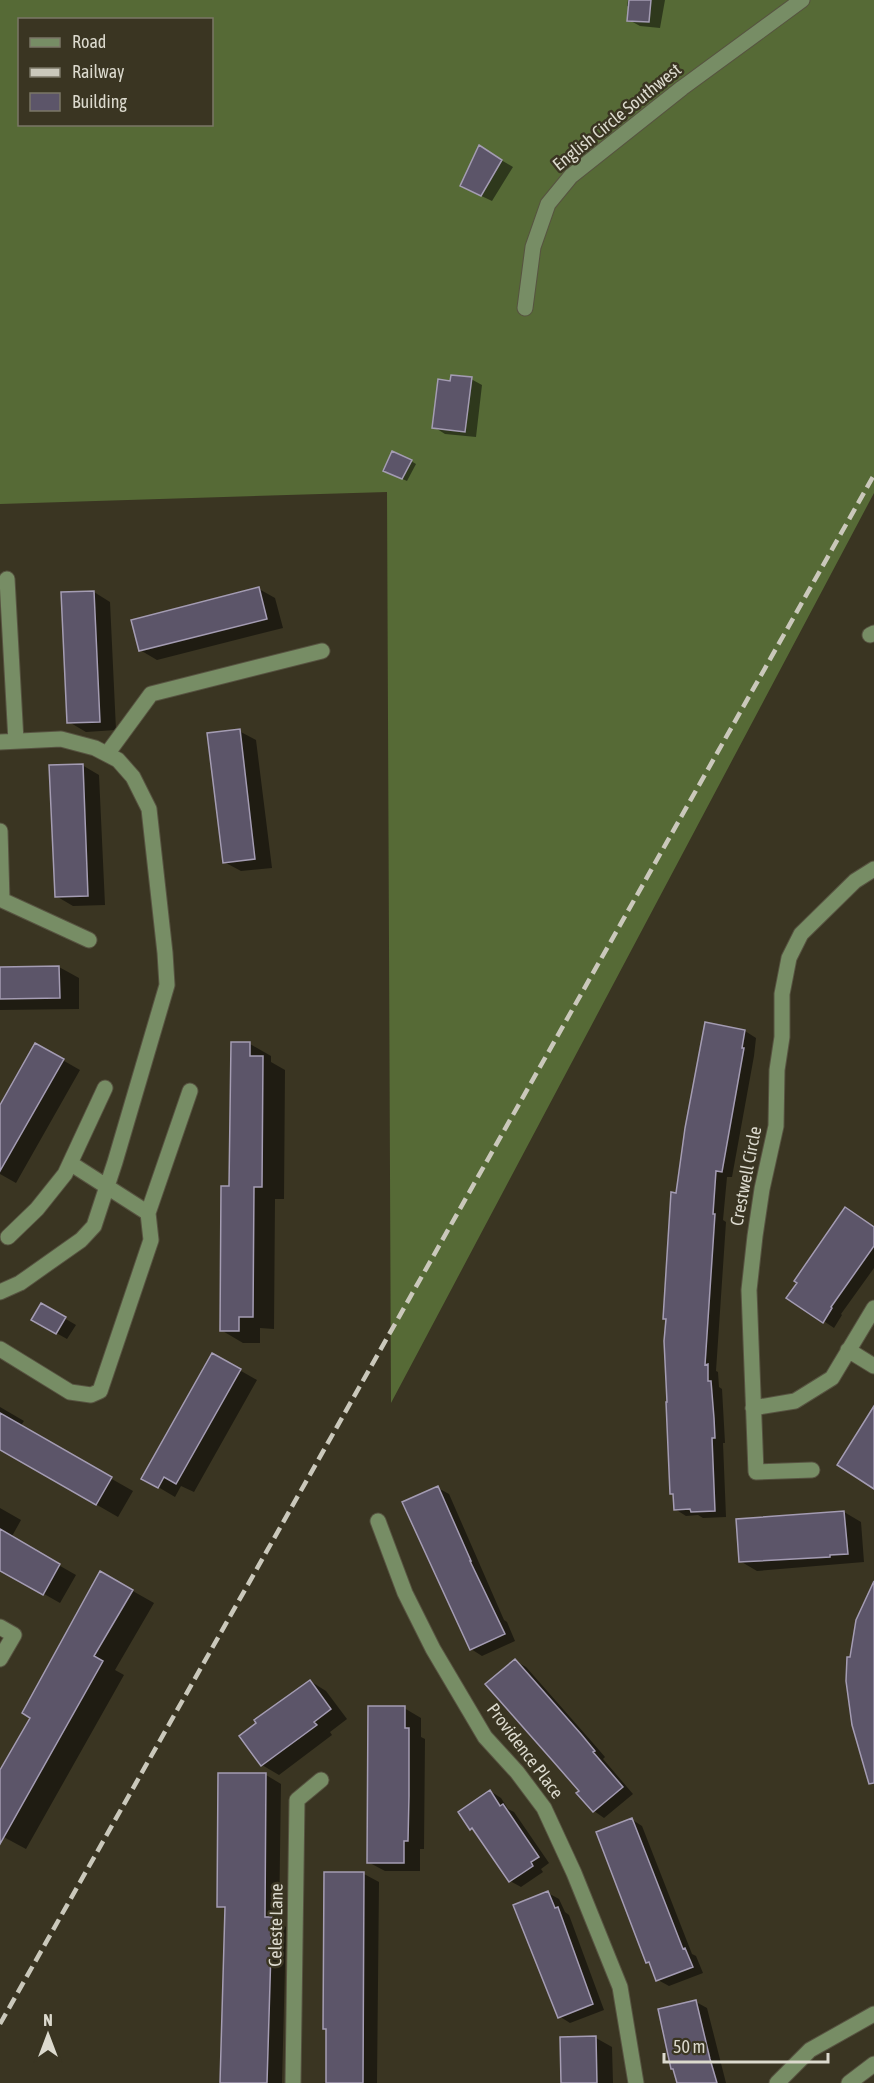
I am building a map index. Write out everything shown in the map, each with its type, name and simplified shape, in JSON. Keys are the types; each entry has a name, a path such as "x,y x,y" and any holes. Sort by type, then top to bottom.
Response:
{"street":[{"name":"English Circle Southwest","path":"525,308 533,247 548,204 571,176 682,88 802,0"},
{"path":"0,1292 20,1283 81,1240 94,1226 167,985 149,809 132,777 118,760 95,748 61,740 8,741 8,579"},
{"path":"107,754 151,694 322,651"},
{"path":"0,831 2,900 89,940"},
{"name":"Crestwell Circle","path":"812,1470 756,1472 749,1290 757,1224 776,1126 777,1070 782,1037 782,994 789,958 801,934 855,881 874,869"},
{"path":"8,1237 37,1209 65,1174 105,1088"},
{"path":"0,1350 70,1392 91,1395 100,1391 151,1240 148,1213 190,1091"},
{"path":"70,1163 148,1213"},
{"path":"753,1408 795,1401 832,1378 874,1310"},
{"path":"848,1350 874,1366"},
{"name":"Providence Place","path":"378,1521 405,1593 432,1649 485,1737 517,1772 544,1808 574,1873 620,1987 636,2083"},
{"path":"0,1627 14,1635 0,1659"},
{"name":"Celeste Lane","path":"293,2083 297,1800 321,1780"},
{"path":"777,2083 810,2050 874,2014"},
{"path":"849,2083 874,2064"}],"green space":[{"path":"0,0 874,0 874,493 391,1403 387,492 0,504"}],"building":[{"path":"629,0 651,0 649,22 627,21"},
{"path":"479,145 502,160 481,196 460,186"},
{"path":"451,375 472,377 465,432 432,428 438,379 450,381"},
{"path":"392,451 412,460 402,479 383,471"},
{"path":"259,587 267,619 139,651 131,620"},
{"path":"94,591 100,722 67,723 61,592"},
{"path":"240,729 255,859 223,863 207,733"},
{"path":"83,764 88,896 55,897 49,765"},
{"path":"59,966 60,998 0,999 0,967"},
{"path":"705,1022 745,1030 742,1048 744,1048 722,1172 716,1171 713,1214 715,1214 705,1365 708,1364 708,1381 711,1381 714,1418 715,1438 712,1438 715,1511 691,1512 690,1509 674,1510 673,1494 670,1494 664,1341 666,1319 663,1319 671,1192 676,1193 685,1128"},
{"path":"231,1042 250,1042 250,1056 263,1056 262,1187 254,1187 253,1317 239,1317 239,1331 220,1331 221,1186 229,1186"},
{"path":"35,1043 64,1059 0,1171 0,1105"},
{"path":"845,1207 874,1227 874,1246 831,1307 823,1323 786,1298 797,1283 794,1281"},
{"path":"41,1303 66,1317 56,1334 31,1320"},
{"path":"212,1353 241,1369 176,1484 164,1477 158,1488 141,1479"},
{"path":"874,1406 874,1489 837,1465"},
{"path":"0,1413 112,1477 96,1505 0,1450"},
{"path":"438,1486 505,1634 470,1650 402,1502"},
{"path":"844,1511 848,1554 739,1562 736,1519"},
{"path":"0,1529 60,1564 43,1595 0,1571"},
{"path":"100,1571 133,1590 94,1656 103,1661 0,1844 0,1770 30,1718 22,1713"},
{"path":"874,1581 874,1783 869,1784 852,1725 846,1681 847,1657 850,1657 856,1620"},
{"path":"515,1659 581,1734 623,1787 593,1812 576,1793 579,1791 485,1684"},
{"path":"310,1680 331,1709 314,1722 317,1725 261,1766 239,1736 256,1723 254,1720"},
{"path":"368,1706 405,1706 405,1728 409,1728 409,1796 408,1841 404,1841 404,1863 367,1863"},
{"path":"218,1773 266,1773 265,1917 272,1917 267,2083 220,2083 225,1907 217,1907"},
{"path":"490,1790 500,1806 503,1804 539,1857 531,1862 533,1866 509,1882 472,1828 470,1830 458,1812"},
{"path":"632,1818 683,1949 685,1948 693,1967 656,1981 649,1962 646,1963 596,1832"},
{"path":"324,1872 364,1872 363,2083 326,2083 326,2029 323,2029"},
{"path":"548,1891 555,1908 558,1907 593,2004 558,2018 513,1905"},
{"path":"696,2000 717,2083 677,2083 673,2069 671,2069 658,2009"},
{"path":"596,2036 597,2083 561,2083 560,2037"}],"railway":[{"path":"0,2024 874,475"}]}
